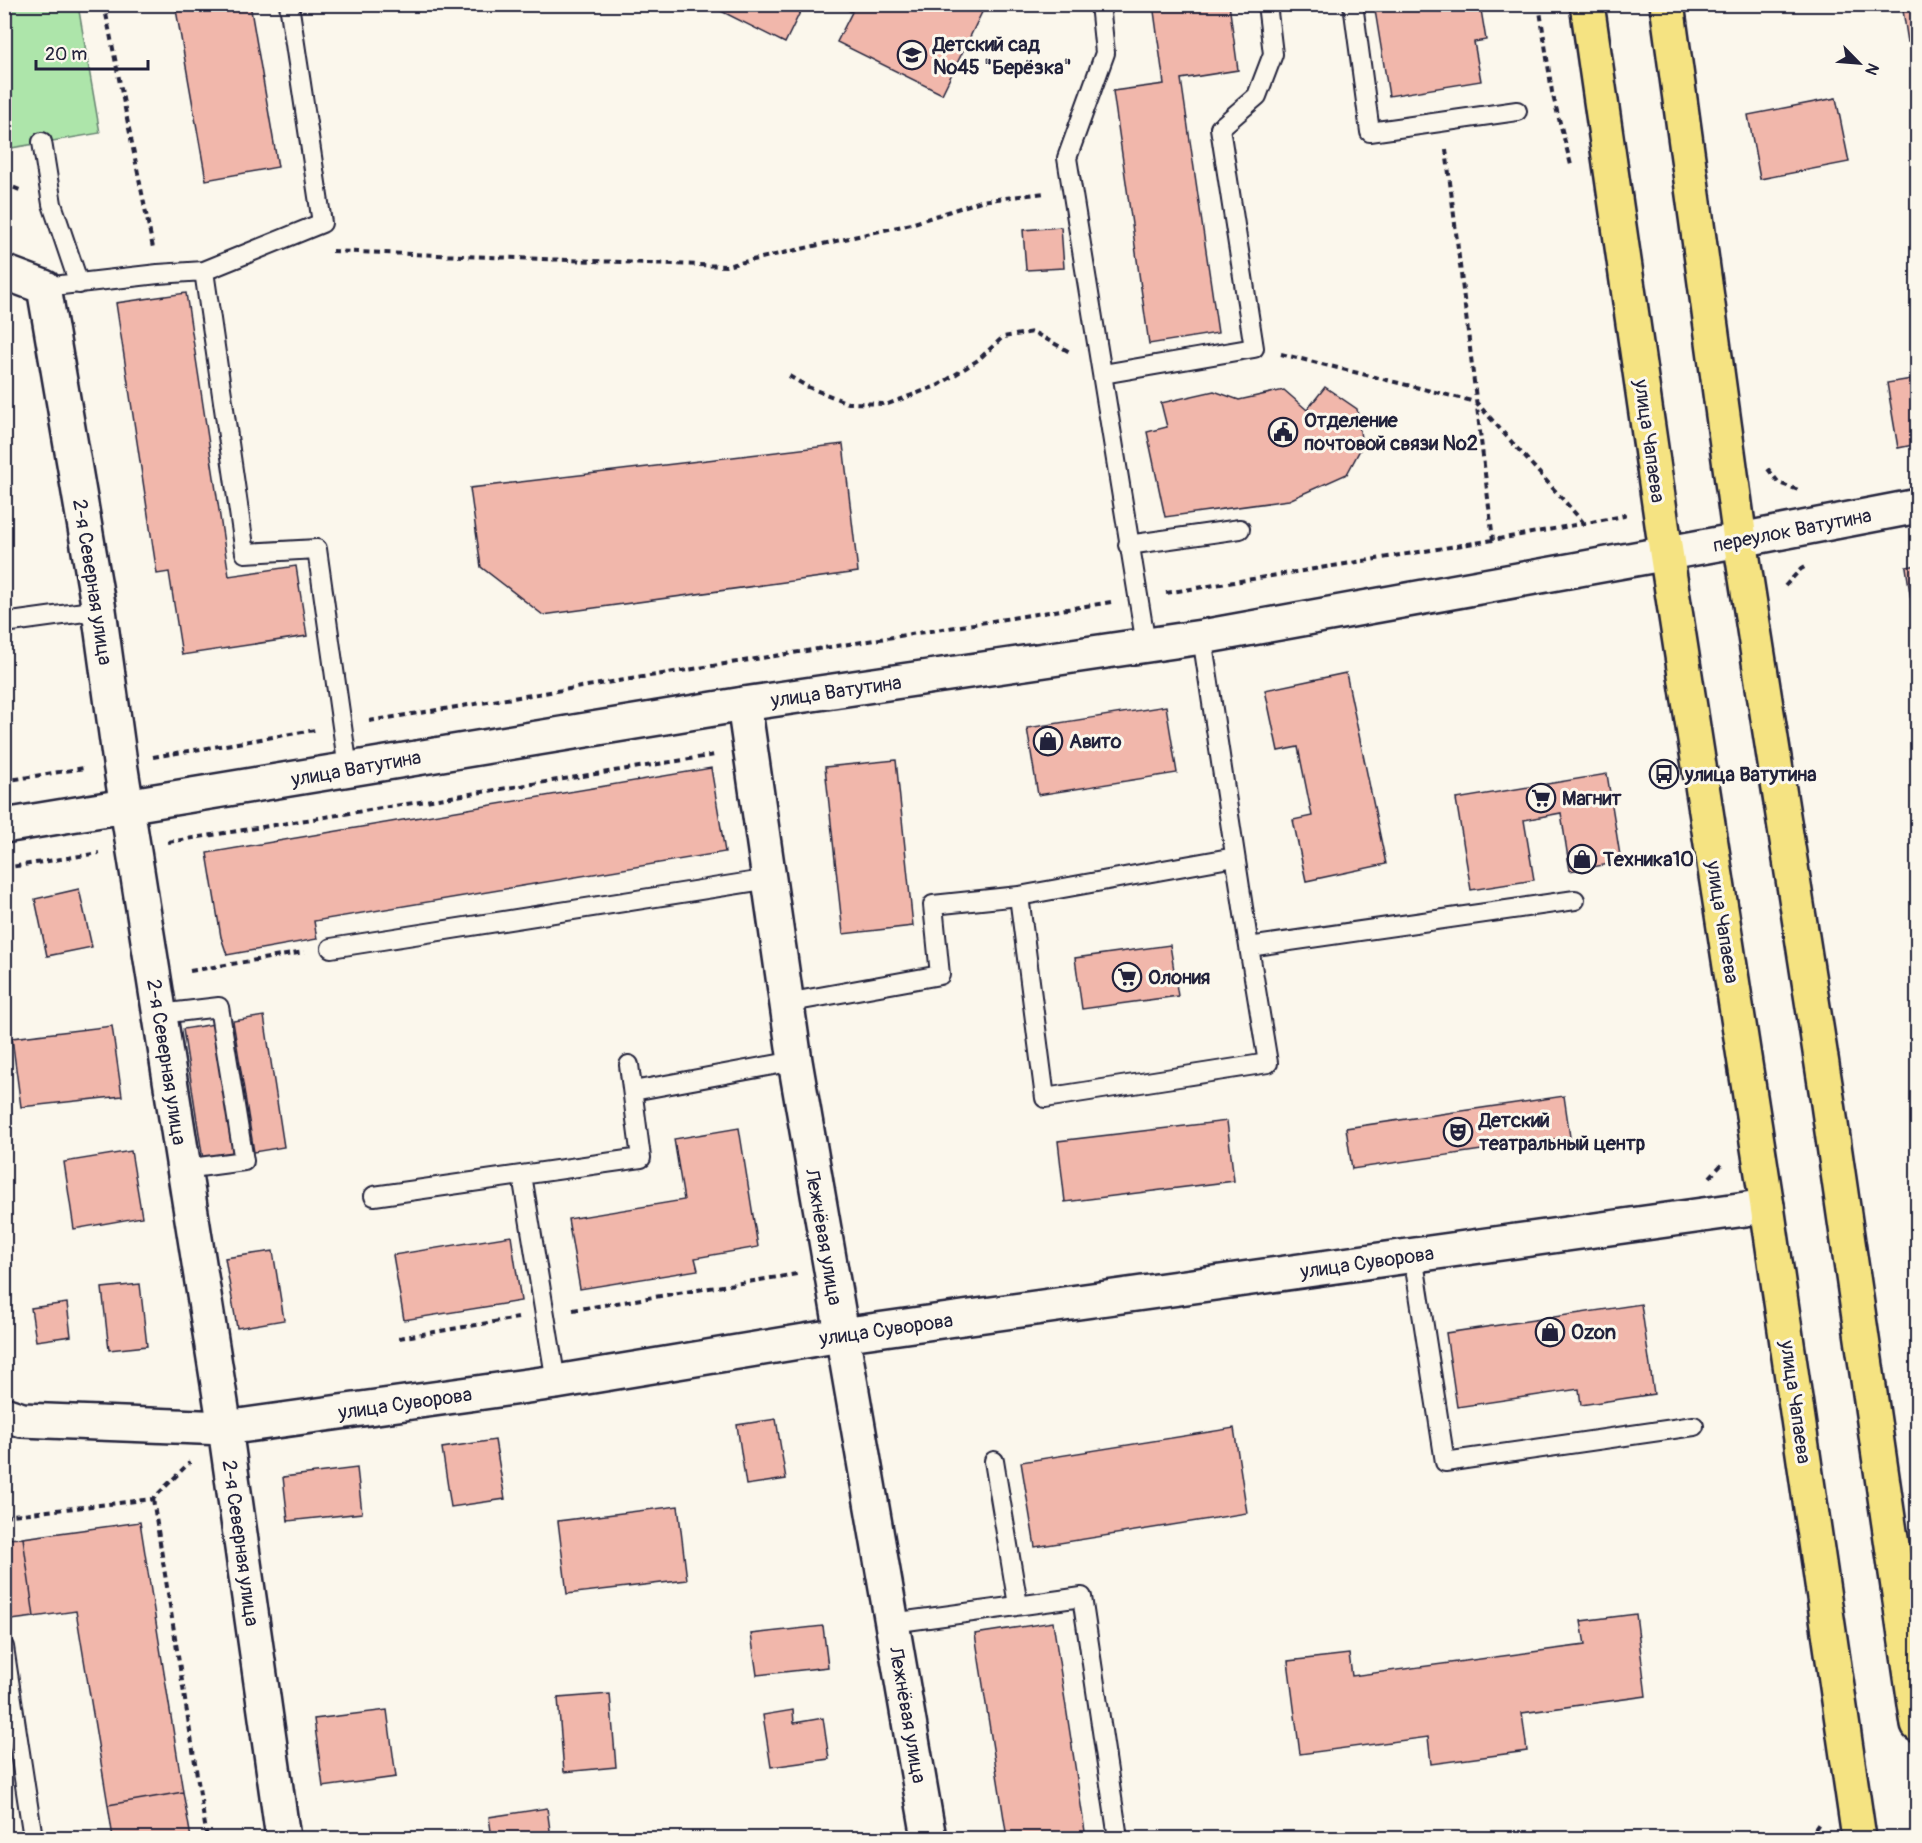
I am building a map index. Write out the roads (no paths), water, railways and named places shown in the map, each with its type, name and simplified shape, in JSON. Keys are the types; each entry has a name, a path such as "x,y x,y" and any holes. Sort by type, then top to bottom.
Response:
{"main road":[{"name":"улица Чапаева","path":"1587,4 1666,552 1767,1206 1859,1839"},
{"path":"1667,4 1740,540 1826,1090 1917,1725"}],"street":[{"path":"4,272 44,287"},
{"name":"2-я Северная улица","path":"44,287 99,610 120,763 225,1428 283,1839"},
{"name":"переулок Ватутина","path":"1666,552 1917,506"},
{"name":"улица Ватутина","path":"4,826 744,704 1202,637 1666,552"},
{"name":"Лежнёвая улица","path":"744,704 795,1061 929,1839"},
{"name":"улица Суворова","path":"10,1420 225,1428 556,1382 841,1335 1767,1206"}],"lane":[{"path":"44,287 204,271 322,224 289,4"},
{"path":"1100,4 1105,53 1067,158 1146,645"},
{"path":"1103,374 1254,348 1220,128 1257,96 1273,54 1267,4"},
{"path":"1353,4 1370,132 1517,111"},
{"path":"42,142 52,204 79,284"},
{"path":"204,271 245,553 317,549 348,769"},
{"path":"1128,545 1240,529"},
{"path":"4,623 99,610"},
{"path":"1019,896 1045,1098 1268,1063 1202,637"},
{"path":"786,1003 940,975 933,905 1019,896 1235,857"},
{"path":"331,948 770,879"},
{"path":"1249,947 1575,900"},
{"path":"160,1014 219,1007 244,1161 184,1169"},
{"path":"633,1090 795,1061"},
{"path":"374,1196 641,1158 629,1065"},
{"path":"522,1175 556,1382"},
{"path":"1413,1256 1445,1462 1694,1426"},
{"path":"994,1461 1018,1605"},
{"path":"892,1623 1082,1597 1118,1839"},
{"path":"4,1647 33,1839"}],"place":[{"name":"Детский сад №45 \"Берёзка\"","path":"912,55"},
{"name":"Отделение почтовой связи №2","path":"1283,432"},
{"name":"Авито","path":"1048,741"},
{"name":"улица Ватутина","path":"1664,774"},
{"name":"Магнит","path":"1541,798"},
{"name":"Техника10","path":"1582,859"},
{"name":"Олония","path":"1127,977"},
{"name":"Детский театральный центр","path":"1458,1132"},
{"name":"Ozon","path":"1550,1332"}]}
